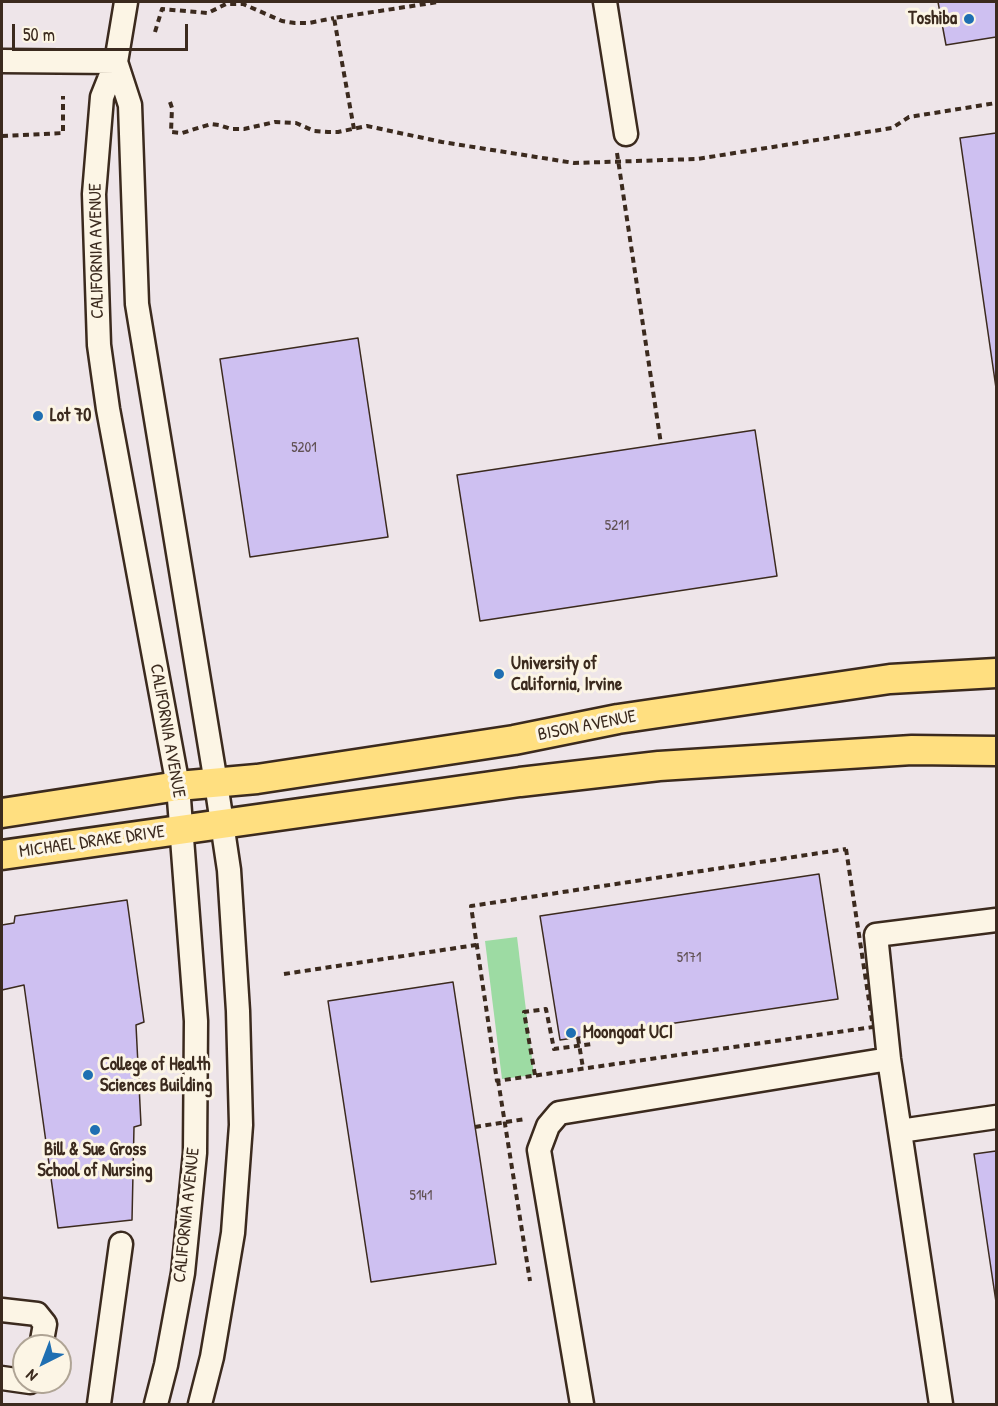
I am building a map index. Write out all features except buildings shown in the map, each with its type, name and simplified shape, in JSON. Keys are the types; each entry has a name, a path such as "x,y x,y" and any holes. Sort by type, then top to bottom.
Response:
{"main road":[{"name":"BISON AVENUE","path":"178,786 258,779 503,741 618,719 890,679 996,673"},
{"path":"183,829 520,782 659,766 912,750 996,751"},
{"path":"2,813 178,786"},
{"name":"MICHAEL DRAKE DRIVE","path":"2,855 183,829"}],"street":[{"name":"CALIFORNIA AVENUE","path":"126,2 116,62 102,97 94,194 99,345 108,409 178,786 196,1021 195,1153 183,1273 166,1365 156,1404"},
{"path":"605,2 621,139"},
{"path":"2,61 116,62"},
{"name":"CALIFORNIA AVENUE","path":"116,62 130,105 137,304 229,870 235,964 241,1125 233,1233 212,1357 200,1404"},
{"path":"941,1404 890,1059 876,935 996,920"},
{"path":"582,1404 539,1150 548,1126 559,1113 890,1059"},
{"path":"900,1131 996,1117"},
{"path":"99,1404 121,1244"},
{"path":"2,1310 37,1314 45,1324 43,1334"}],"path":[{"path":"155,32 162,9 208,13 226,4 243,4 282,21 309,23 438,2"},
{"path":"334,18 354,129"},
{"path":"2,136 63,133 63,96"},
{"path":"170,102 171,132 182,133 211,124 231,129 244,129 275,122 296,123 314,130 328,132 367,126 453,144 574,163 697,159 892,128 909,117 996,103"},
{"path":"621,139 619,163 661,444"},
{"path":"498,1080 873,1027 846,849 471,906 476,945 530,1281"},
{"path":"284,974 476,945"},
{"path":"535,1075 524,1012 546,1009 554,1049 592,1044"},
{"path":"578,1038 583,1068"},
{"path":"475,1127 525,1119"}],"shaded area":[{"name":"University of California, Irvine","path":"2,2 996,2 996,1404 2,1404"}],"green space":[{"path":"517,937 534,1075 502,1079 485,941"}],"place":[{"name":"Toshiba","path":"969,19"},
{"name":"Lot 70","path":"38,416"},
{"name":"University of California, Irvine","path":"499,674"},
{"name":"Moongoat UCI","path":"571,1033"},
{"name":"College of Health Sciences Building","path":"88,1075"},
{"name":"Bill & Sue Gross School of Nursing","path":"95,1130"}]}
